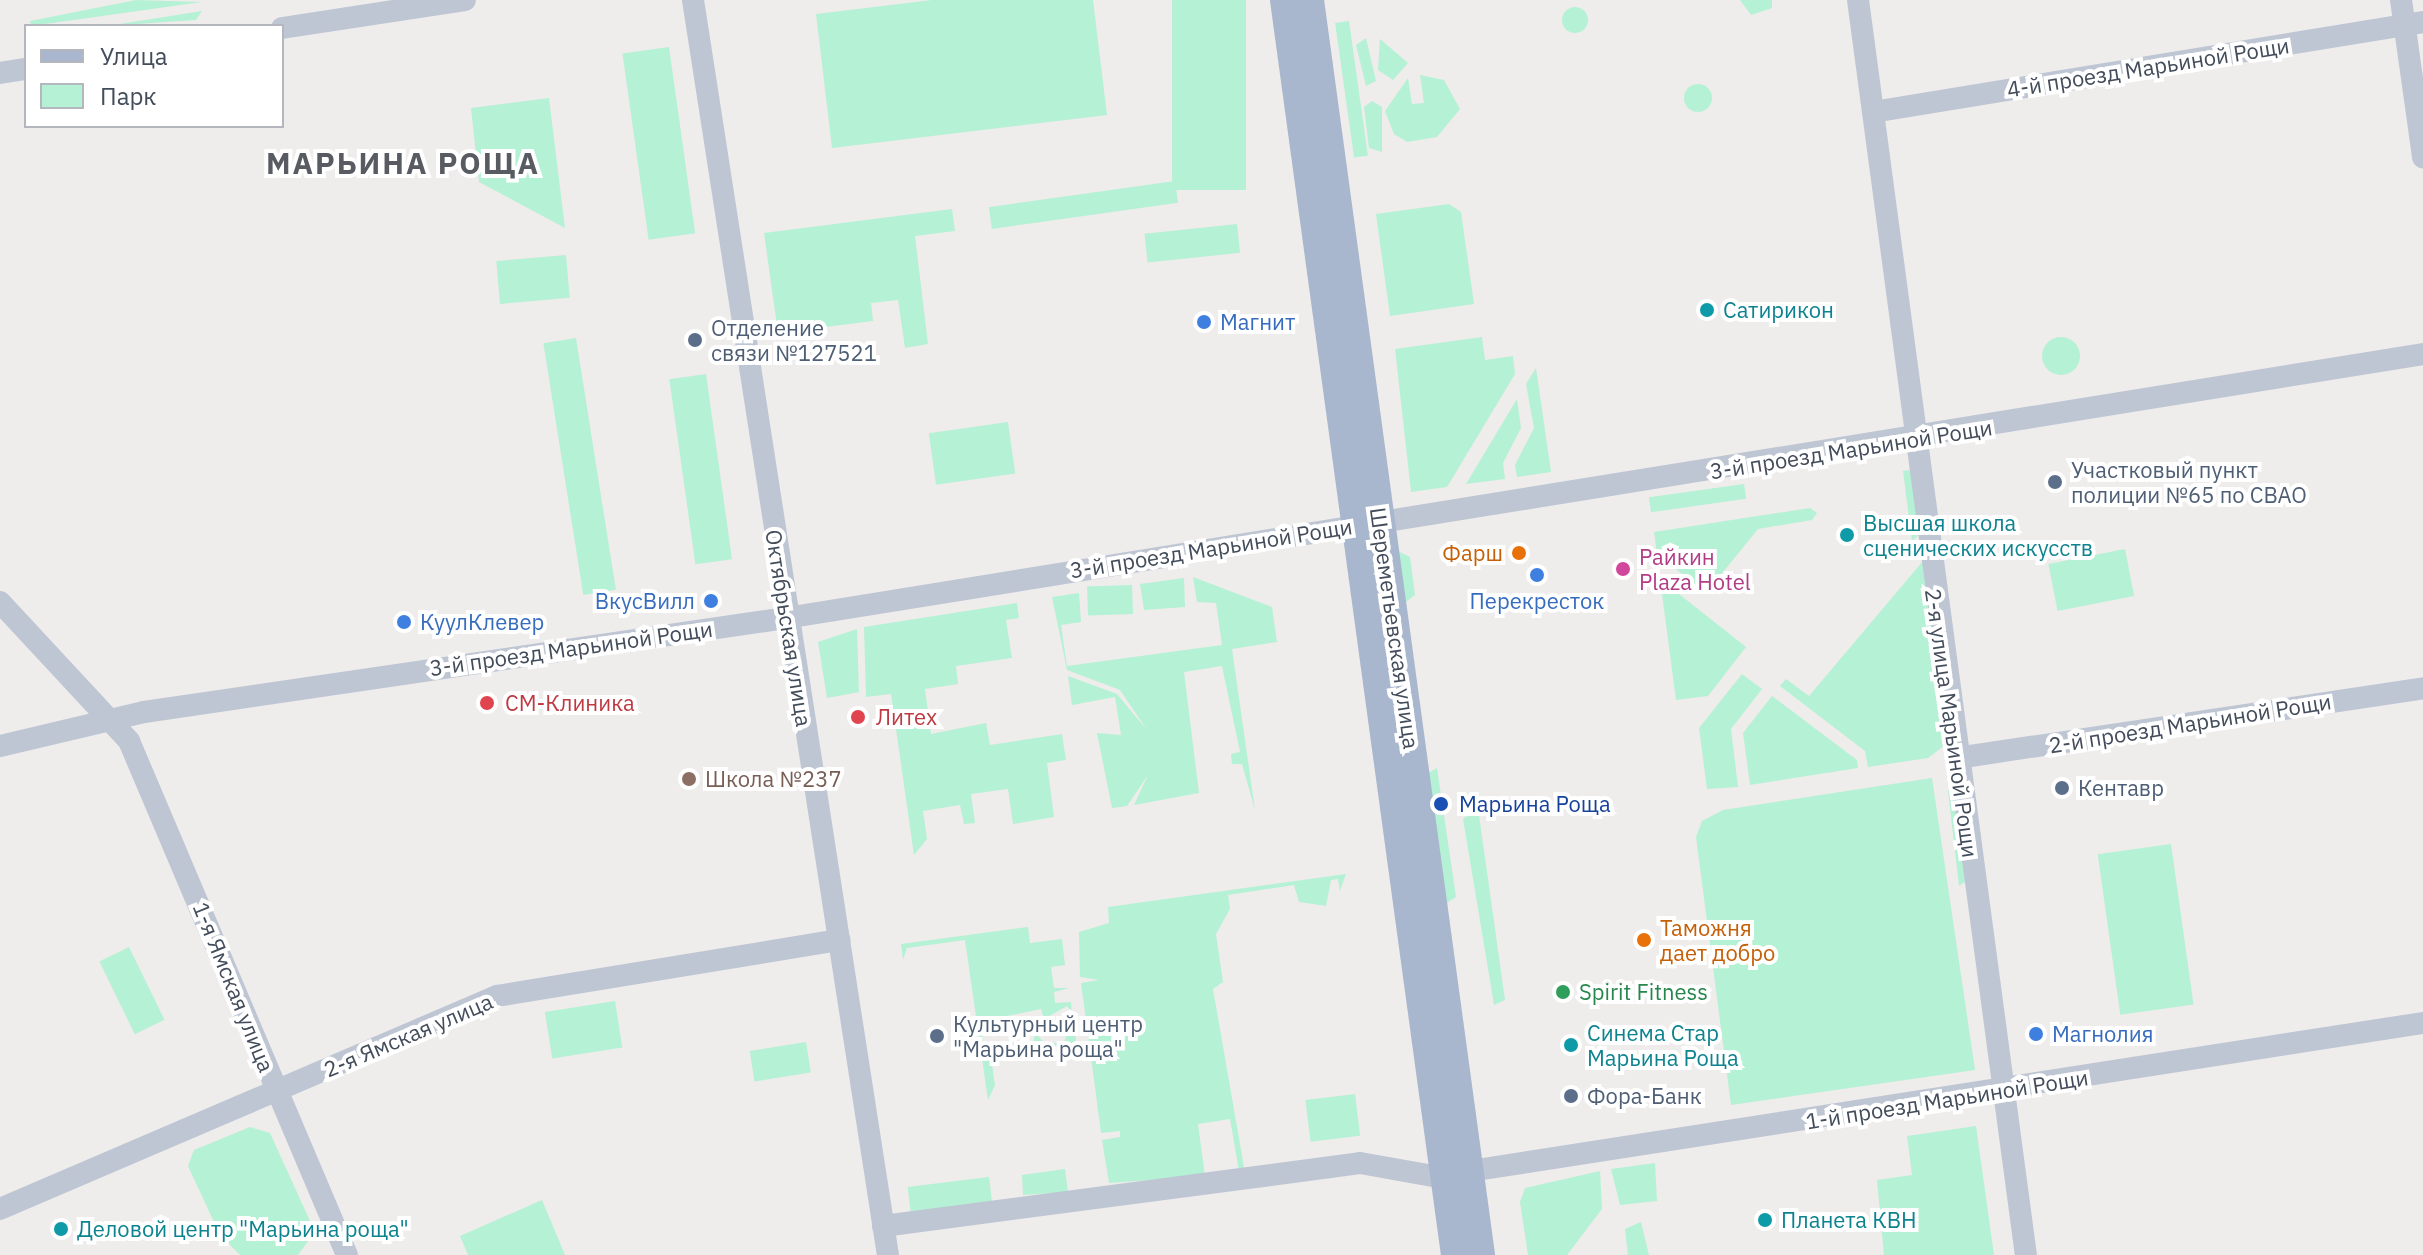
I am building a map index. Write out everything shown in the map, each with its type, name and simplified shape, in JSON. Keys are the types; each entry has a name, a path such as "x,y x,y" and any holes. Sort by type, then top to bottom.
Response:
{"main road":[{"name":"Шереметьевская улица","path":"1284,0 1368,522 1457,1175 1481,1255"},
{"name":"Шереметьевская улица","path":"1310,0 1368,522"},
{"name":"Шереметьевская улица","path":"1455,1255 1457,1175"}],"street":[{"path":"284,28 465,0"},
{"name":"Октябрьская улица","path":"693,0 786,618 888,1255"},
{"name":"2-я улица Марьиной Рощи","path":"1858,0 1957,758 2026,1255"},
{"path":"2401,0 2414,23 2423,157"},
{"name":"4-й проезд Марьиной Рощи","path":"1873,112 2414,23"},
{"path":"0,73 24,69"},
{"name":"3-й проезд Марьиной Рощи","path":"0,746 117,721 786,618 1368,522 1917,440 2423,354"},
{"path":"0,602 117,721"},
{"name":"2-й проезд Марьиной Рощи","path":"1957,758 2423,688"},
{"name":"1-я Ямская улица","path":"117,721 347,1255"},
{"name":"2-я Ямская улица","path":"0,1209 497,996 839,940"},
{"name":"1-й проезд Марьиной Рощи","path":"883,1226 1360,1163 1426,1181 2423,1023"}],"green space":[{"path":"136,0 202,2 45,24 31,24 30,21"},
{"path":"932,0 1093,0 1107,115 832,148 816,14"},
{"path":"1172,0 1246,0 1246,190 1172,190"},
{"path":"1740,0 1772,0 1772,8 1751,15"},
{"path":"1575,7 1584,11 1588,20 1584,29 1575,33 1566,29 1562,20 1566,11"},
{"path":"202,11 196,20 120,24"},
{"path":"1349,21 1368,156 1354,158 1335,23"},
{"path":"1366,38 1376,81 1366,86 1356,45"},
{"path":"1380,39 1408,63 1393,80 1378,70"},
{"path":"669,47 695,233 649,240 622,54"},
{"path":"1420,75 1444,80 1460,109 1437,137 1407,142 1394,134 1385,111 1408,78 1412,104 1424,103"},
{"path":"1698,84 1708,88 1712,98 1708,108 1698,112 1688,108 1684,98 1688,88"},
{"path":"549,98 565,228 479,182 471,108"},
{"path":"1372,101 1382,107 1382,152 1369,148 1364,107"},
{"path":"1175,181 1178,203 992,229 989,207"},
{"path":"1449,204 1461,212 1474,304 1390,316 1376,214"},
{"path":"952,209 955,231 915,236 928,344 905,348 898,300 871,303 873,321 778,333 764,233"},
{"path":"1237,224 1240,253 1148,263 1145,234"},
{"path":"566,255 570,298 500,304 496,261"},
{"path":"1482,337 1485,360 1513,356 1515,374 1447,487 1411,492 1395,349"},
{"path":"2061,337 2075,342 2080,356 2075,370 2061,375 2047,370 2042,356 2047,342"},
{"path":"576,338 616,590 583,595 543,343"},
{"path":"1536,368 1551,472 1517,477 1515,465 1534,428 1526,384"},
{"path":"706,374 732,559 695,564 669,379"},
{"path":"1517,399 1521,428 1503,463 1505,479 1466,484"},
{"path":"1008,422 1015,473 936,485 929,433"},
{"path":"1911,470 1920,534 1912,541 1903,471"},
{"path":"1744,484 1746,499 1651,512 1649,497"},
{"path":"1810,508 1817,513 1812,520 1758,529 1706,593 1657,554 1654,532"},
{"path":"2125,549 2134,596 2058,611 2048,564"},
{"path":"1398,551 1410,557 1415,595 1402,605"},
{"path":"1923,561 1945,745 1928,758 1868,767 1865,751 1780,686 1786,679 1809,696"},
{"path":"1193,577 1272,607 1277,642 1232,649 1255,810 1242,764 1232,764 1231,754 1240,752 1222,666 1184,672 1199,793 1134,805 1148,775 1127,806 1112,808 1097,733 1121,735 1115,697 1072,705 1068,676 1117,694 1147,730 1120,690 1067,670 1052,597 1079,593 1081,622 1061,625 1067,666 1222,645 1216,603 1197,602"},
{"path":"1184,578 1185,607 1144,610 1140,584"},
{"path":"1660,579 1746,647 1708,696 1676,700"},
{"path":"1132,585 1133,614 1088,616 1087,587"},
{"path":"1017,603 1019,618 1006,620 1012,658 956,666 958,684 925,689 931,734 986,723 990,745 1062,734 1066,760 1047,763 1054,817 1013,824 1008,789 971,794 975,823 964,824 960,805 923,811 927,839 914,855 891,694 866,697 864,627"},
{"path":"857,629 859,692 827,698 818,642"},
{"path":"1742,674 1762,689 1731,729 1738,787 1707,789 1699,728"},
{"path":"1772,696 1857,760 1858,768 1750,785 1743,733"},
{"path":"1437,768 1456,897 1442,906 1425,775"},
{"path":"1932,778 1975,1070 1731,1105 1696,837 1702,821 1723,810"},
{"path":"1952,787 1966,881 1959,886 1948,791"},
{"path":"1478,808 1505,1000 1494,1005 1463,819"},
{"path":"2171,844 2194,1004 2120,1015 2098,854"},
{"path":"1346,874 1340,891 1338,879 1331,880 1326,906 1299,902 1294,885 1228,895 1230,909 1216,934 1223,982 1213,989 1244,1167 1239,1171 1230,1119 1198,1124 1205,1176 1109,1183 1102,1140 1120,1137 1120,1131 1101,1133 1091,1057 1109,1054 1108,1047 1090,1050 1081,983 1099,980 1080,977 1079,932 1109,923 1108,907"},
{"path":"1028,927 1030,943 1062,939 1065,965 1051,967 1054,988 1069,988 1054,992 1055,1003 1071,1002 1072,1013 1067,1006 1044,1019 1041,1009 983,1021 982,1049 996,1049 990,1051 995,1085 988,1100 965,940 907,948 903,960 901,944"},
{"path":"129,947 165,1020 135,1034 99,961"},
{"path":"615,1001 622,1047 552,1059 545,1012"},
{"path":"1068,1031 1076,1033 1075,1056 1065,1045 1012,1051 1006,1047 1008,1039 1013,1048 1033,1045 1035,1033 1046,1044 1064,1042"},
{"path":"806,1042 811,1073 755,1082 750,1051"},
{"path":"1355,1094 1360,1136 1310,1142 1305,1100"},
{"path":"1976,1126 1994,1255 1884,1255 1877,1180 1912,1175 1907,1136"},
{"path":"250,1127 270,1133 315,1232 298,1255 240,1255 220,1235 188,1166 194,1150"},
{"path":"1655,1163 1657,1201 1620,1205 1611,1169"},
{"path":"1065,1169 1068,1192 1023,1195 1022,1175"},
{"path":"1600,1171 1602,1209 1567,1255 1528,1255 1520,1202 1525,1188"},
{"path":"989,1177 992,1203 911,1213 908,1187"},
{"path":"542,1200 565,1255 468,1255 460,1236"},
{"path":"1641,1222 1649,1255 1628,1255 1625,1229"}],"place":[{"name":"Сатирикон","path":"1707,310"},
{"name":"Магнит","path":"1204,322"},
{"name":"Отделение связи №127521","path":"695,340"},
{"name":"Участковый пункт полиции №65 по СВАО","path":"2055,482"},
{"name":"Высшая школа сценических искусств","path":"1847,535"},
{"name":"Фарш","path":"1519,553"},
{"name":"Райкин Plaza Hotel","path":"1623,569"},
{"name":"Перекресток","path":"1537,575"},
{"name":"ВкусВилл","path":"711,601"},
{"name":"КуулКлевер","path":"404,622"},
{"name":"СМ-Клиника","path":"487,703"},
{"name":"Литех","path":"858,717"},
{"name":"Школа №237","path":"689,779"},
{"name":"Кентавр","path":"2062,788"},
{"name":"Марьина Роща","path":"1441,804"},
{"name":"Таможня дает добро","path":"1644,940"},
{"name":"Spirit Fitness","path":"1563,992"},
{"name":"Магнолия","path":"2036,1034"},
{"name":"Культурный центр \"Марьина роща\"","path":"937,1036"},
{"name":"Синема Стар Марьина Роща","path":"1571,1045"},
{"name":"Фора-Банк","path":"1571,1096"},
{"name":"Планета КВН","path":"1765,1220"},
{"name":"Деловой центр \"Марьина роща\"","path":"61,1229"}],"district":[{"name":"МАРЬИНА РОЩА","path":"403,163"}]}
